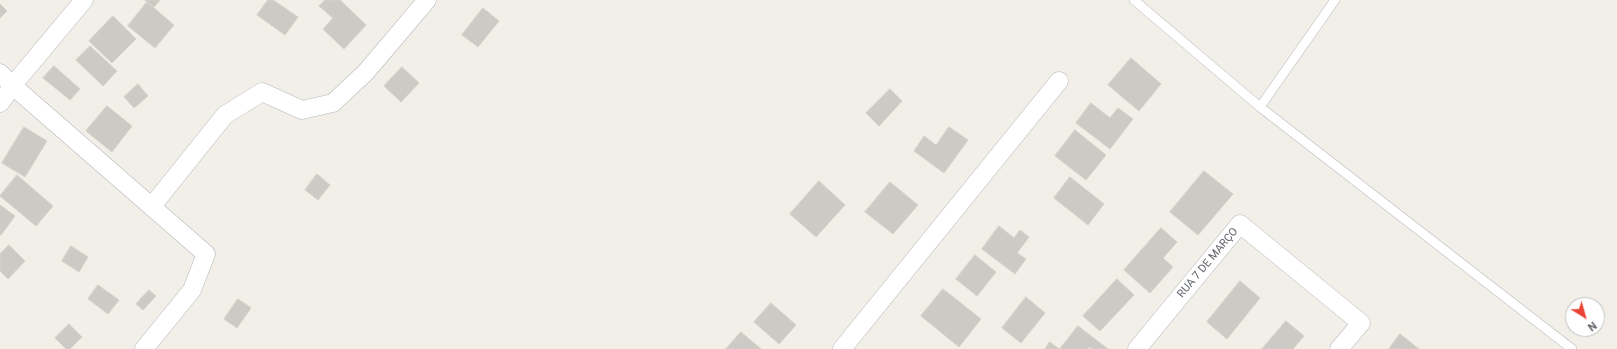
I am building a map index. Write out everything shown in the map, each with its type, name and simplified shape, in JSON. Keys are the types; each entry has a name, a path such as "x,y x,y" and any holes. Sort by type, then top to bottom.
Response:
{"street":[{"path":"0,103 84,0"},
{"path":"152,206 225,115 262,92 302,110 333,103 366,72 427,0"},
{"path":"0,73 206,254 192,290 144,349"},
{"path":"842,349 1059,81"},
{"name":"RUA 7 DE MARÇO","path":"1137,349 1240,224 1361,323 1340,349"}],"lane":[{"path":"1134,0 1260,106 1572,349"},
{"path":"1260,106 1335,0"}],"building":[{"path":"145,0 160,0 154,7"},
{"path":"268,0 273,0 298,17 285,35 257,15"},
{"path":"325,0 340,0 366,25 344,49 323,29 333,18 319,6"},
{"path":"147,2 174,25 155,48 128,26"},
{"path":"0,4 7,11 0,18"},
{"path":"483,8 499,21 478,47 462,35"},
{"path":"113,16 136,39 112,63 89,41"},
{"path":"90,46 117,71 103,86 76,60"},
{"path":"1131,58 1161,84 1139,111 1108,85"},
{"path":"54,66 80,89 70,100 43,78"},
{"path":"402,67 419,83 401,102 384,86"},
{"path":"138,84 148,96 134,108 124,97"},
{"path":"890,89 902,101 879,126 866,113"},
{"path":"1091,103 1110,118 1118,108 1133,119 1110,149 1076,123"},
{"path":"107,106 132,126 112,152 86,131"},
{"path":"24,127 47,141 25,177 2,163"},
{"path":"949,127 968,140 944,173 914,151 924,136 936,145"},
{"path":"1075,130 1106,155 1086,180 1055,156"},
{"path":"1204,171 1233,194 1198,235 1170,212"},
{"path":"317,174 330,185 318,200 305,190"},
{"path":"17,175 53,206 36,226 0,196"},
{"path":"1070,177 1104,204 1088,225 1054,198"},
{"path":"819,181 845,205 816,237 790,214"},
{"path":"890,182 918,205 893,234 865,212"},
{"path":"0,205 15,216 1,235 0,235"},
{"path":"999,226 1014,238 1020,230 1029,237 1017,253 1026,259 1015,274 982,249"},
{"path":"1161,228 1177,242 1163,258 1173,267 1150,293 1124,270"},
{"path":"9,245 25,261 8,279 0,271 0,254"},
{"path":"71,246 88,257 79,272 62,261"},
{"path":"975,255 996,272 977,296 956,279"},
{"path":"1117,279 1134,295 1100,331 1083,316"},
{"path":"1240,281 1260,298 1227,339 1207,322"},
{"path":"98,285 119,300 108,314 88,299"},
{"path":"943,289 981,319 959,347 921,316"},
{"path":"149,290 156,296 143,310 136,304"},
{"path":"1026,297 1045,313 1021,343 1002,328"},
{"path":"238,299 251,308 237,328 224,319"},
{"path":"771,303 796,325 779,344 754,322"},
{"path":"1286,321 1304,336 1293,349 1262,349"},
{"path":"69,324 82,337 70,349 66,349 55,338"},
{"path":"1078,326 1108,349 1092,349 1089,347 1088,349 1060,349"},
{"path":"741,332 761,349 726,349"},
{"path":"1400,334 1419,349 1389,349"},
{"path":"1050,342 1059,349 1045,349"}]}
